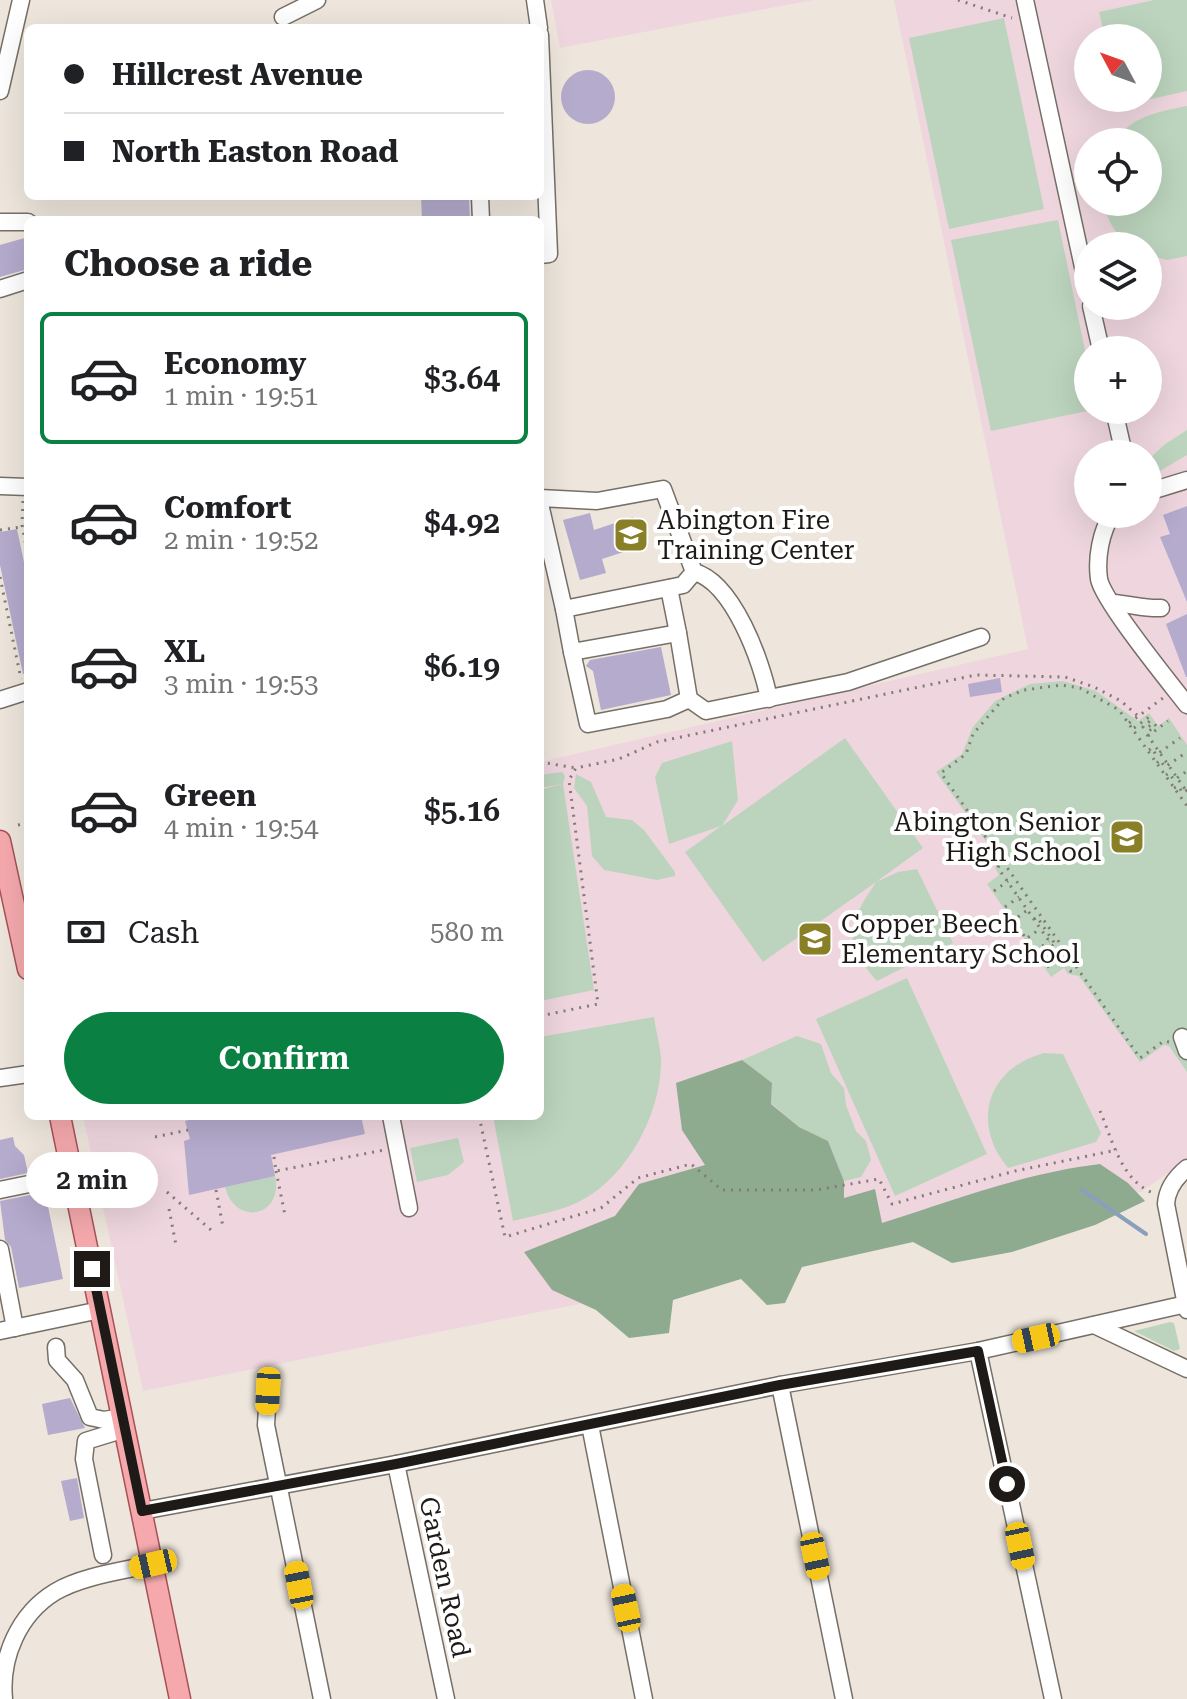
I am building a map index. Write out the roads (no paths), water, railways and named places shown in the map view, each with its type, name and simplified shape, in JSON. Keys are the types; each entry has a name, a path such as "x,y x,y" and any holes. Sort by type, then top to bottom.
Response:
{"main road":[{"path":"0,841 24,951"},
{"path":"61,1120 180,1699"}],"street":[{"path":"0,91 21,0"},
{"path":"283,17 317,0"},
{"path":"535,0 538,24"},
{"path":"1025,0 1075,232"},
{"path":"544,140 549,254 544,255"},
{"path":"0,222 24,222"},
{"path":"0,289 24,281"},
{"path":"1162,488 1187,480"},
{"path":"0,486 24,492"},
{"path":"544,500 597,501 663,489 694,572"},
{"path":"544,505 588,724 667,709 689,699"},
{"path":"1106,528 1099,545 1099,581 1187,705"},
{"path":"564,609 683,585 694,572"},
{"path":"694,572 707,576 743,623 764,676 769,699"},
{"path":"669,588 689,699 706,711 848,682 981,637"},
{"path":"1113,603 1136,604 1147,609 1161,608"},
{"path":"572,652 678,633"},
{"path":"0,700 24,685"},
{"path":"0,1078 24,1075"},
{"path":"392,1120 409,1208"},
{"path":"142,1511 396,1464 780,1385 978,1351 1186,1307 1166,1204 1167,1194 1179,1174 1187,1168"},
{"path":"0,1190 73,1175"},
{"path":"0,1249 8,1329 100,1310"},
{"path":"1094,1325 1187,1369"},
{"path":"56,1347 57,1360 75,1380 90,1417 124,1423"},
{"path":"978,1351 1053,1699"},
{"path":"780,1385 844,1699"},
{"path":"268,1391 266,1425 322,1699"},
{"path":"103,1555 84,1459 86,1441 124,1423"},
{"path":"590,1425 644,1699"},
{"name":"Garden Road","path":"396,1464 446,1699"},
{"path":"4,1699 1,1684 7,1653 14,1636 35,1608 57,1591 153,1564"}],"waterway":[{"path":"1082,1190 1146,1234"}],"place":[{"name":"Abington Fire Training Center","path":"631,535"},
{"name":"Abington Senior High School","path":"1127,837"},
{"name":"Copper Beech Elementary School","path":"815,939"}]}
